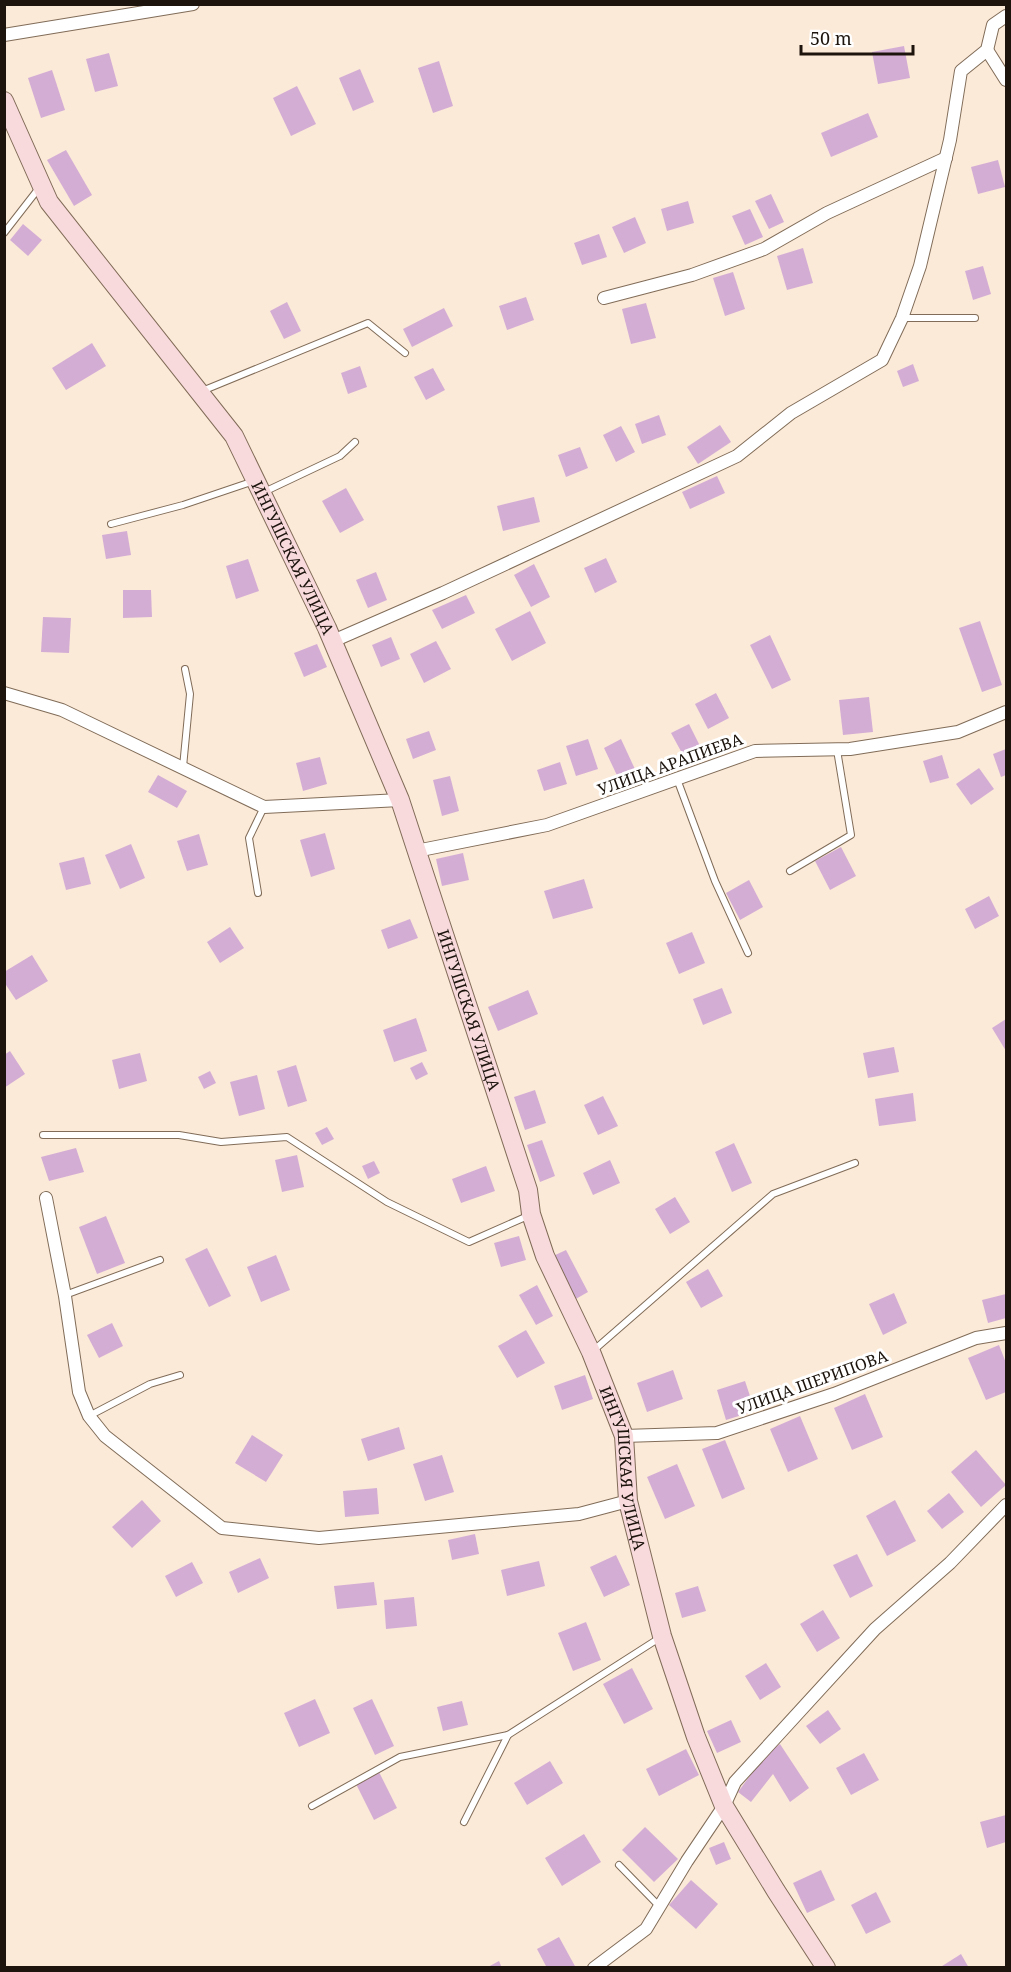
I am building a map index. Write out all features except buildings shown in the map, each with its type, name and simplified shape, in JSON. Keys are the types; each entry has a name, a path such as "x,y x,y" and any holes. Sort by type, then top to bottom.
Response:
{"street":[{"path":"4,35 192,4"},
{"path":"333,641 443,593 737,456 791,413 882,360 902,318 920,266 945,158 961,71 987,50 993,25 1006,16"},
{"path":"993,25 1006,22"},
{"path":"987,50 1006,80"},
{"name":"ИНГУШСКАЯ УЛИЦА","path":"4,101 49,202 234,436 333,641 400,800 528,1190 531,1214 545,1256 591,1352 624,1436 628,1501 662,1636 696,1737 724,1806 826,1968"},
{"path":"604,298 692,275 764,249 827,213 945,158"},
{"path":"4,693 62,710 264,807 400,800"},
{"name":"УЛИЦА АРАПИЕВА","path":"416,850 547,825 755,751 850,750 958,732 1006,712"},
{"path":"46,1198 79,1392 89,1416 105,1436 222,1528 319,1538 579,1514 628,1501"},
{"name":"УЛИЦА ШЕРИПОВА","path":"624,1436 717,1434 834,1394 976,1338 1006,1333"},
{"path":"594,1968 646,1929 724,1806 735,1782 876,1629 950,1563 1006,1505"}],"lane":[{"path":"4,233 42,185"},
{"path":"902,318 975,318"},
{"path":"199,392 368,323 405,353"},
{"path":"111,524 259,487 340,456 355,442"},
{"path":"183,767 190,694 185,669"},
{"path":"790,871 851,835 837,750"},
{"path":"677,779 715,881 748,953"},
{"path":"258,893 249,838 264,807"},
{"path":"43,1136 179,1135 221,1142 287,1137 387,1202 469,1242 531,1214"},
{"path":"591,1352 773,1194 855,1163"},
{"path":"64,1296 160,1260"},
{"path":"89,1416 150,1384 180,1375"},
{"path":"312,1806 400,1757 508,1735 662,1636"},
{"path":"465,1822 508,1735"},
{"path":"619,1864 660,1907"}]}
